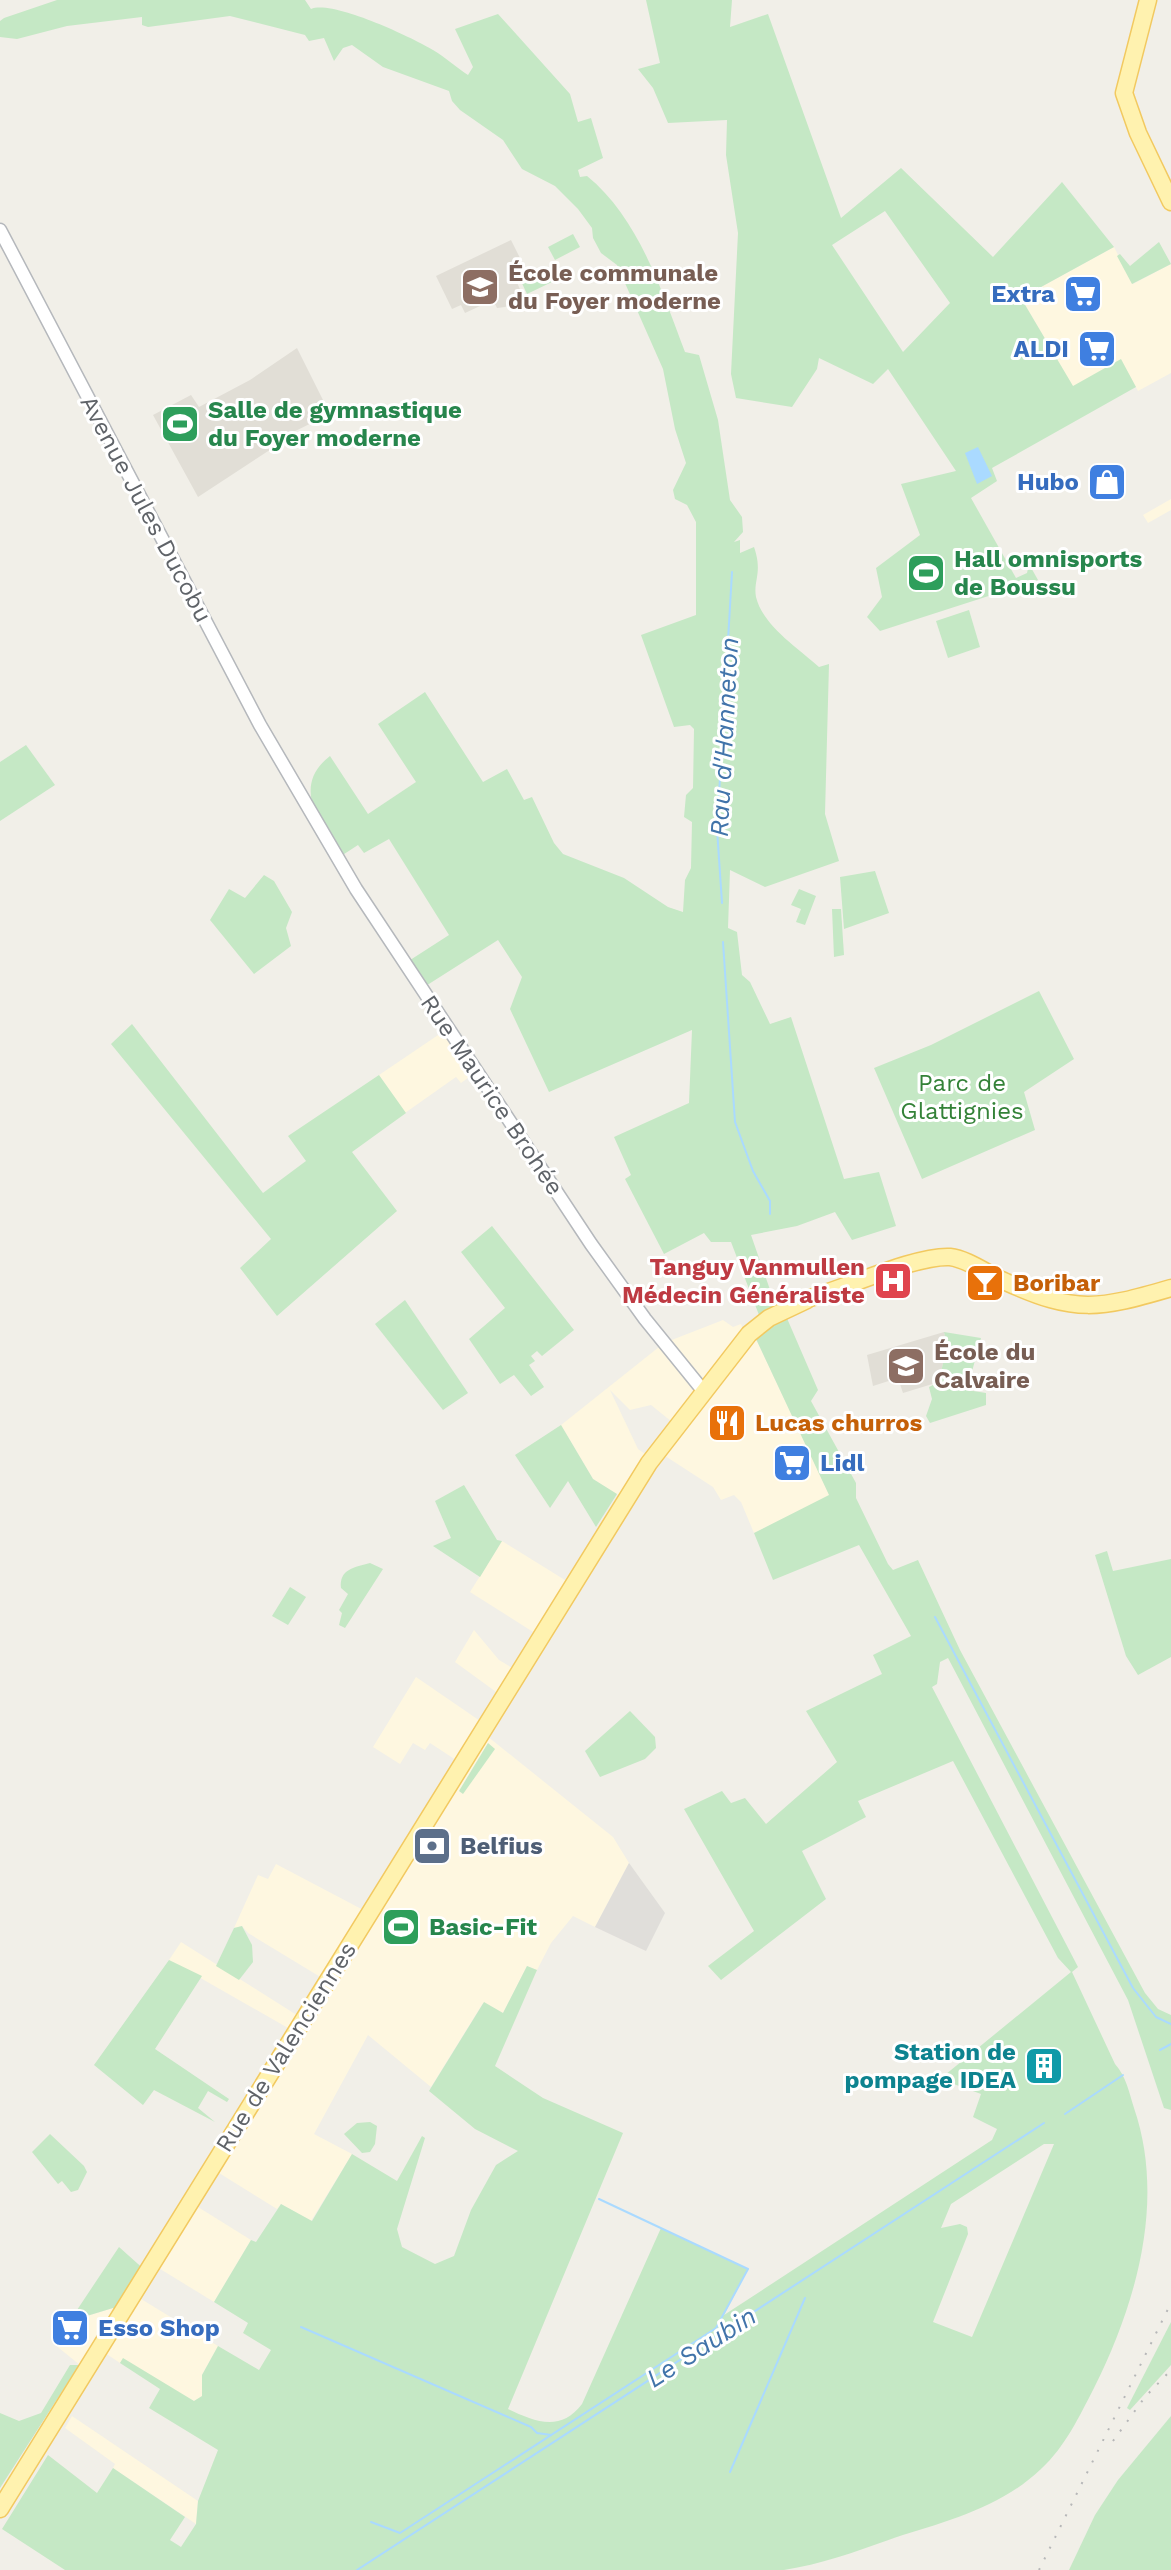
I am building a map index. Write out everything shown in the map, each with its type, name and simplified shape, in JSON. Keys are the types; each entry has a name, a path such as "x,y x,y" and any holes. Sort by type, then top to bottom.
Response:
{"main road":[{"path":"1148,0 1124,88 1128,107 1171,202"},
{"name":"Rue de Valenciennes","path":"0,2509 649,1463 701,1390 768,1314 868,1278 951,1257 1043,1299 1075,1307 1108,1305 1171,1288"}],"street":[{"name":"Avenue Jules Ducobu","path":"0,230 295,787"},
{"name":"Rue Maurice Brohée","path":"295,787 376,921 569,1211 701,1390"}],"shaded area":[{"name":"École communale du Foyer moderne","path":"511,240 526,270 514,276 524,298 505,307 497,308 493,300 465,313 461,305 452,309 436,276"},
{"path":"1114,247 1133,284 1171,264 1171,373 1138,391 1121,360 1073,387 1021,298"},
{"path":"297,348 328,410 322,413 324,417 281,438 282,442 198,497 153,415 191,395 199,407 250,380"},
{"path":"1171,499 1171,510 1148,523 1143,515"},
{"path":"447,1029 476,1072 461,1083 456,1077 405,1113 379,1075"},
{"path":"723,1320 733,1327 741,1324 743,1329 672,1422 651,1405 630,1410 610,1390 638,1449 651,1458 626,1500 593,1479 561,1425 664,1343"},
{"name":"École du Calvaire","path":"944,1332 947,1344 939,1382 903,1393 898,1378 873,1386 867,1355"},
{"path":"756,1339 830,1496 754,1533 741,1502 734,1495 721,1500 713,1487 659,1452 716,1378"},
{"path":"502,1541 573,1585 541,1637 470,1592"},
{"path":"474,1630 499,1660 519,1672 503,1697 455,1662"},
{"path":"416,1677 486,1725 482,1732 613,1837 629,1863 595,1927 573,1916 551,1943 537,1970 527,1966 503,2013 483,2003 431,2087 368,2035 314,2134 352,2154 311,2221 281,2204 277,2209 211,2168 295,2032 169,1960 181,1942 303,2019 327,1981 248,1933 242,1926 234,1928 258,1875 268,1879 276,1864 369,1913 462,1764 430,1743 425,1750 413,1743 400,1764 373,1747"},
{"path":"629,1863 665,1913 646,1951 595,1927"},
{"path":"190,2202 251,2240 214,2302 152,2264"},
{"path":"133,2294 218,2346 202,2375 202,2397 194,2401 183,2396 123,2359 120,2363 99,2349 86,2370 54,2344 73,2316 77,2319 113,2308"},
{"path":"72,2416 198,2501 196,2524 113,2468 115,2464 65,2428"}],"green space":[{"path":"57,0 305,0 311,9 336,10 408,37 468,75 473,67 455,29 498,14 570,94 578,122 591,118 603,158 578,170 580,177 587,176 621,213 647,257 685,352 699,355 718,420 730,500 742,517 743,532 734,542 740,540 740,553 754,547 758,563 755,591 760,608 782,636 819,667 829,664 825,814 839,861 765,887 730,870 728,928 737,932 742,975 750,982 770,1024 791,1017 844,1179 879,1172 896,1226 852,1240 835,1212 797,1226 751,1235 776,1307 759,1315 731,1242 711,1242 704,1233 664,1254 625,1179 631,1175 614,1137 689,1103 692,1030 549,1092 510,1009 522,977 498,940 421,989 404,964 449,935 389,839 364,853 358,845 338,858 317,818 311,792 318,768 330,756 368,814 416,782 378,724 425,692 483,782 507,769 524,800 532,797 554,843 563,854 624,878 668,907 683,912 685,880 691,868 692,822 684,817 686,795 693,788 694,729 690,725 674,727 641,635 696,615 696,522 687,505 675,499 673,490 686,463 675,429 663,369 617,265 601,253 593,238 592,228 578,209 555,186 522,169 503,140 460,110 452,101 449,91 383,67 352,45 343,48 334,61 324,38 309,41 305,35 230,16 148,27 142,25 142,17 67,26 17,39 0,37 0,21 4,18"},
{"path":"646,0 732,0 730,27 768,14 841,218 901,168 993,257 1062,182 1114,247 1021,298 1073,386 1121,359 1136,387 992,468 997,481 971,498 1016,578 1027,573 1029,564 1038,580 880,631 867,617 882,597 876,568 920,535 901,484 956,471 888,369 873,384 819,358 817,369 792,407 736,398 731,374 738,233 726,155 727,120 668,123 653,88 638,69 660,63","holes":["885,211 950,303 903,352 832,245"]},
{"path":"573,234 580,247 555,260 548,247"},
{"path":"1159,242 1171,264 1132,284 1117,256 1120,254 1130,266"},
{"path":"546,266 554,281 527,294 520,279"},
{"path":"969,610 980,647 948,658 936,621"},
{"path":"26,745 55,785 0,821 0,762"},
{"path":"875,871 889,913 844,929 840,877"},
{"path":"264,875 274,881 292,912 286,928 291,946 254,974 210,920 229,889 245,898"},
{"path":"799,889 816,896 805,925 796,922 801,909 791,905"},
{"path":"832,909 841,909 844,955 834,957"},
{"name":"Parc de Glattignies","path":"1039,991 1074,1059 1024,1092 1035,1130 922,1179 874,1068 931,1045"},
{"path":"132,1024 263,1193 306,1161 288,1136 379,1075 406,1113 352,1152 397,1211 277,1316 240,1268 271,1239 111,1044"},
{"path":"492,1226 574,1330 542,1356 537,1351 531,1356 535,1361 529,1365 544,1387 531,1396 514,1375 500,1384 469,1339 505,1308 461,1252"},
{"path":"405,1300 468,1393 443,1410 375,1324"},
{"path":"786,1316 818,1390 811,1401 856,1483 856,1498 888,1564 893,1570 918,1560 960,1650 1145,1993 1158,2009 1171,2015 1171,2110 1164,2108 1128,2000 948,1658 940,1662 937,1684 932,1687 1078,1967 1072,1972 1125,2079 1143,2143 1147,2179 1146,2215 1134,2287 1109,2356 1077,2421 1041,2469 1008,2494 953,2519 853,2552 784,2570 65,2570 2,2529 48,2455 97,2493 113,2468 185,2517 170,2540 181,2547 196,2524 198,2501 218,2450 149,2408 160,2389 120,2363 123,2358 194,2401 202,2396 202,2375 218,2346 259,2370 271,2350 243,2333 248,2323 214,2302 251,2240 256,2242 281,2204 312,2221 352,2154 397,2181 422,2136 425,2138 397,2229 402,2247 435,2264 454,2256 471,2210 496,2165 518,2151 475,2129 429,2091 484,2002 503,2013 527,1966 537,1970 495,2066 543,2098 623,2133 508,2409 528,2418 556,2421 574,2413 582,2404 661,2228 748,2269 724,2315 992,2140 997,2129 973,2117 981,2094 940,2079 1071,1972 1058,1958 953,1761 858,1801 866,1817 802,1851 826,1899 721,1980 708,1966 754,1931 684,1809 722,1791 731,1803 745,1798 766,1824 837,1762 806,1711 882,1674 873,1655 911,1636 859,1545 773,1580 754,1533 829,1495 756,1339 767,1328 772,1328 769,1318","holes":["1044,2144 1054,2144 972,2337 933,2322 968,2234 967,2227 960,2224 941,2228 951,2204"]},
{"path":"944,1332 981,1338 967,1390 986,1393 986,1405 930,1423 926,1416 932,1399 929,1387 939,1382 947,1344"},
{"path":"561,1425 593,1479 617,1494 596,1527 568,1481 550,1508 515,1455"},
{"path":"464,1485 497,1540 502,1541 480,1577 433,1546 451,1538 435,1501"},
{"path":"1107,1551 1113,1571 1171,1559 1171,1657 1138,1675 1126,1656 1095,1555"},
{"path":"370,1563 383,1569 345,1628 339,1625 342,1613 339,1610 348,1594 341,1588 341,1582 349,1570"},
{"path":"290,1587 306,1597 288,1625 272,1616"},
{"path":"630,1711 655,1737 656,1748 645,1759 600,1777 585,1751"},
{"path":"488,1743 495,1749 463,1794 459,1791"},
{"path":"242,1926 252,1945 253,1962 239,1980 216,1966 234,1928"},
{"path":"169,1960 202,1976 155,2049 229,2099 227,2102 208,2091 198,2108 215,2122 154,2090 143,2105 94,2065"},
{"path":"370,2122 377,2126 375,2144 370,2152 362,2153 344,2134 357,2123"},
{"path":"50,2134 87,2172 78,2190 71,2192 62,2181 58,2184 32,2152"},
{"path":"119,2247 147,2272 121,2313 113,2308 77,2319 73,2316"},
{"path":"1171,2322 1171,2365 1130,2410 1127,2408"},
{"path":"70,2365 79,2365 0,2488 0,2413 19,2421 41,2413"},
{"path":"1171,2416 1171,2570 1069,2570 1095,2515 1118,2480"}],"water":[{"path":"978,447 992,476 977,484 965,453"}],"waterway":[{"name":"Rau d'Hanneton","path":"722,903 717,829 732,572"},
{"name":"Rau d'Hanneton","path":"723,942 735,1122 753,1171 770,1201 770,1214"},
{"path":"935,1617 1133,1988 1156,2017 1171,2024"},
{"path":"1160,2050 1171,2044"},
{"path":"1065,2114 1123,2075"},
{"name":"Le Saubin","path":"357,2570 1044,2123"},
{"path":"371,2522 400,2533 716,2328 748,2269 599,2199"},
{"path":"730,2472 805,2298"},
{"path":"301,2327 531,2427 537,2433 551,2435"}],"railway":[{"path":"1039,2570 1171,2303"},
{"path":"1113,2441 1145,2397 1171,2370"}],"place":[{"name":"École communale du Foyer moderne","path":"480,287"},
{"name":"Extra","path":"1083,294"},
{"name":"ALDI","path":"1097,349"},
{"name":"Salle de gymnastique du Foyer moderne","path":"180,424"},
{"name":"Hubo","path":"1107,482"},
{"name":"Hall omnisports de Boussu","path":"926,573"},
{"name":"Tanguy Vanmullen Médecin Généraliste","path":"893,1281"},
{"name":"Boribar","path":"985,1283"},
{"name":"École du Calvaire","path":"906,1366"},
{"name":"Lucas churros","path":"727,1423"},
{"name":"Lidl","path":"792,1463"},
{"name":"Belfius","path":"432,1846"},
{"name":"Basic-Fit","path":"401,1927"},
{"name":"Station de pompage IDEA","path":"1044,2066"},
{"name":"Esso Shop","path":"70,2328"}]}
